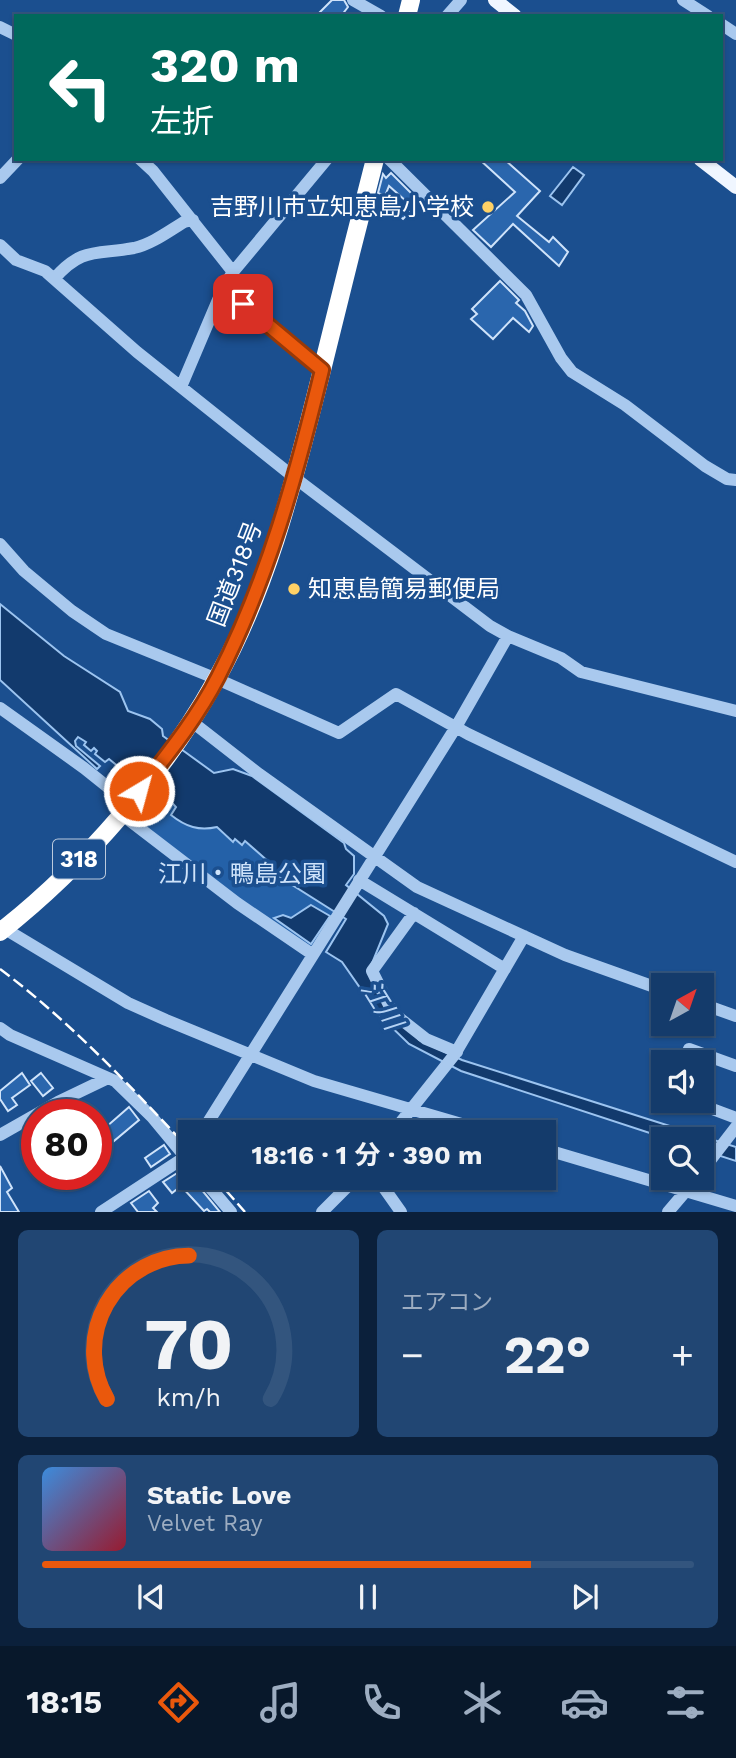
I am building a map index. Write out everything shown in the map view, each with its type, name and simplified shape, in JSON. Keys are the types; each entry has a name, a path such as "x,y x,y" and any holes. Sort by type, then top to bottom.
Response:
{"highway":[{"name":"国道318号","path":"1,929 75,864 125,809 191,721 217,679 270,558 295,478 374,161"}],"main road":[{"path":"495,0 512,14"},
{"path":"703,161 736,187"}],"street":[{"path":"353,0 378,14"},
{"path":"449,14 461,0"},
{"path":"683,0 705,14"},
{"path":"0,178 17,161"},
{"path":"142,161 233,272"},
{"path":"181,387 223,288 233,272 325,161"},
{"path":"390,161 526,295 561,358 572,372 625,405 705,466 727,479 736,480"},
{"path":"54,279 65,266 92,251 134,248 193,220"},
{"path":"0,245 16,260 45,271 137,352 295,478 490,626 561,658 581,672 736,711"},
{"path":"0,263 16,260"},
{"path":"223,288 322,370"},
{"path":"0,544 24,571 72,611 106,634 339,733 396,694 456,727 736,862"},
{"path":"209,1120 456,727 508,636"},
{"path":"0,708 237,903 312,954"},
{"path":"191,721 417,887 565,955 651,986"},
{"path":"357,883 414,913 505,969"},
{"path":"414,913 372,971 393,1013 426,1039 456,1053"},
{"path":"1,929 128,1003 314,1081 447,1120"},
{"path":"402,1120 456,1053 524,936"},
{"path":"714,1008 736,1016"},
{"path":"0,1028 10,1035 115,1081 178,1145"},
{"path":"714,1058 736,1066"},
{"path":"0,1135 58,1102 108,1078"},
{"path":"714,1110 736,1118"},
{"path":"714,1155 736,1126"},
{"path":"556,1153 736,1206"},
{"path":"101,1212 178,1164"},
{"path":"212,1190 231,1212"},
{"path":"322,1212 344,1190"},
{"path":"385,1190 401,1212"},
{"path":"668,1212 687,1191"}],"green space":[{"name":"江川・鴨島公園","path":"156,784 217,827 232,842 235,839 245,841 269,863 267,869 338,914 312,954 130,815"}],"water":[{"path":"573,167 584,175 562,205 550,196"},
{"name":"江川","path":"0,604 64,656 120,692 128,711 150,719 162,729 163,736 214,773 233,769 252,776 344,843 354,856 354,874 346,885 384,916 388,924 368,973 419,1040 462,1060 673,1127 651,1127 651,1133 461,1071 409,1044 379,1015 342,962 326,952 346,919 267,869 269,862 245,841 242,845 235,839 233,842 217,827 198,828 171,815 176,807 141,768 131,766 125,772 109,759 105,762 95,754 97,751 94,748 91,751 84,745 86,742 78,737 76,746 100,766 97,769 0,680"},
{"path":"311,905 330,916 311,944 274,918 283,915 291,918"},
{"path":"714,1140 736,1147 736,1161 714,1154"}],"building":[{"path":"332,0 344,0 348,7 343,14 318,14"},
{"path":"481,161 506,161 540,191 517,216 549,242 553,237 568,252 559,266 513,224 491,247 473,230 515,192"},
{"path":"391,173 420,202 403,219 396,213 406,201 389,186 385,196 378,193 383,174 386,178"},
{"path":"500,281 519,300 516,303 525,311 533,326 529,332 513,318 493,339 471,319 477,314 472,309"},
{"path":"22,1073 30,1085 12,1098 17,1105 8,1111 0,1099 0,1091"},
{"path":"41,1073 53,1088 43,1096 31,1081"},
{"path":"129,1107 139,1120 112,1143 112,1122"},
{"path":"164,1145 170,1154 151,1167 145,1158"},
{"path":"0,1166 12,1188 7,1192 19,1212 0,1212"},
{"path":"178,1173 178,1188 172,1193 163,1182"},
{"path":"185,1190 202,1190 220,1212 210,1212 207,1209 204,1211"},
{"path":"149,1191 158,1203 153,1208 157,1212 138,1212 131,1203"}],"railway":[{"path":"0,969 76,1033 178,1137"},
{"path":"226,1190 245,1212"}],"place":[{"name":"吉野川市立知恵島小学校","path":"488,207"},
{"name":"知恵島簡易郵便局","path":"294,589"}],"route":[{"path":"139,791 191,721 217,679 239,632 270,558 295,478 322,370 243,304"}]}
